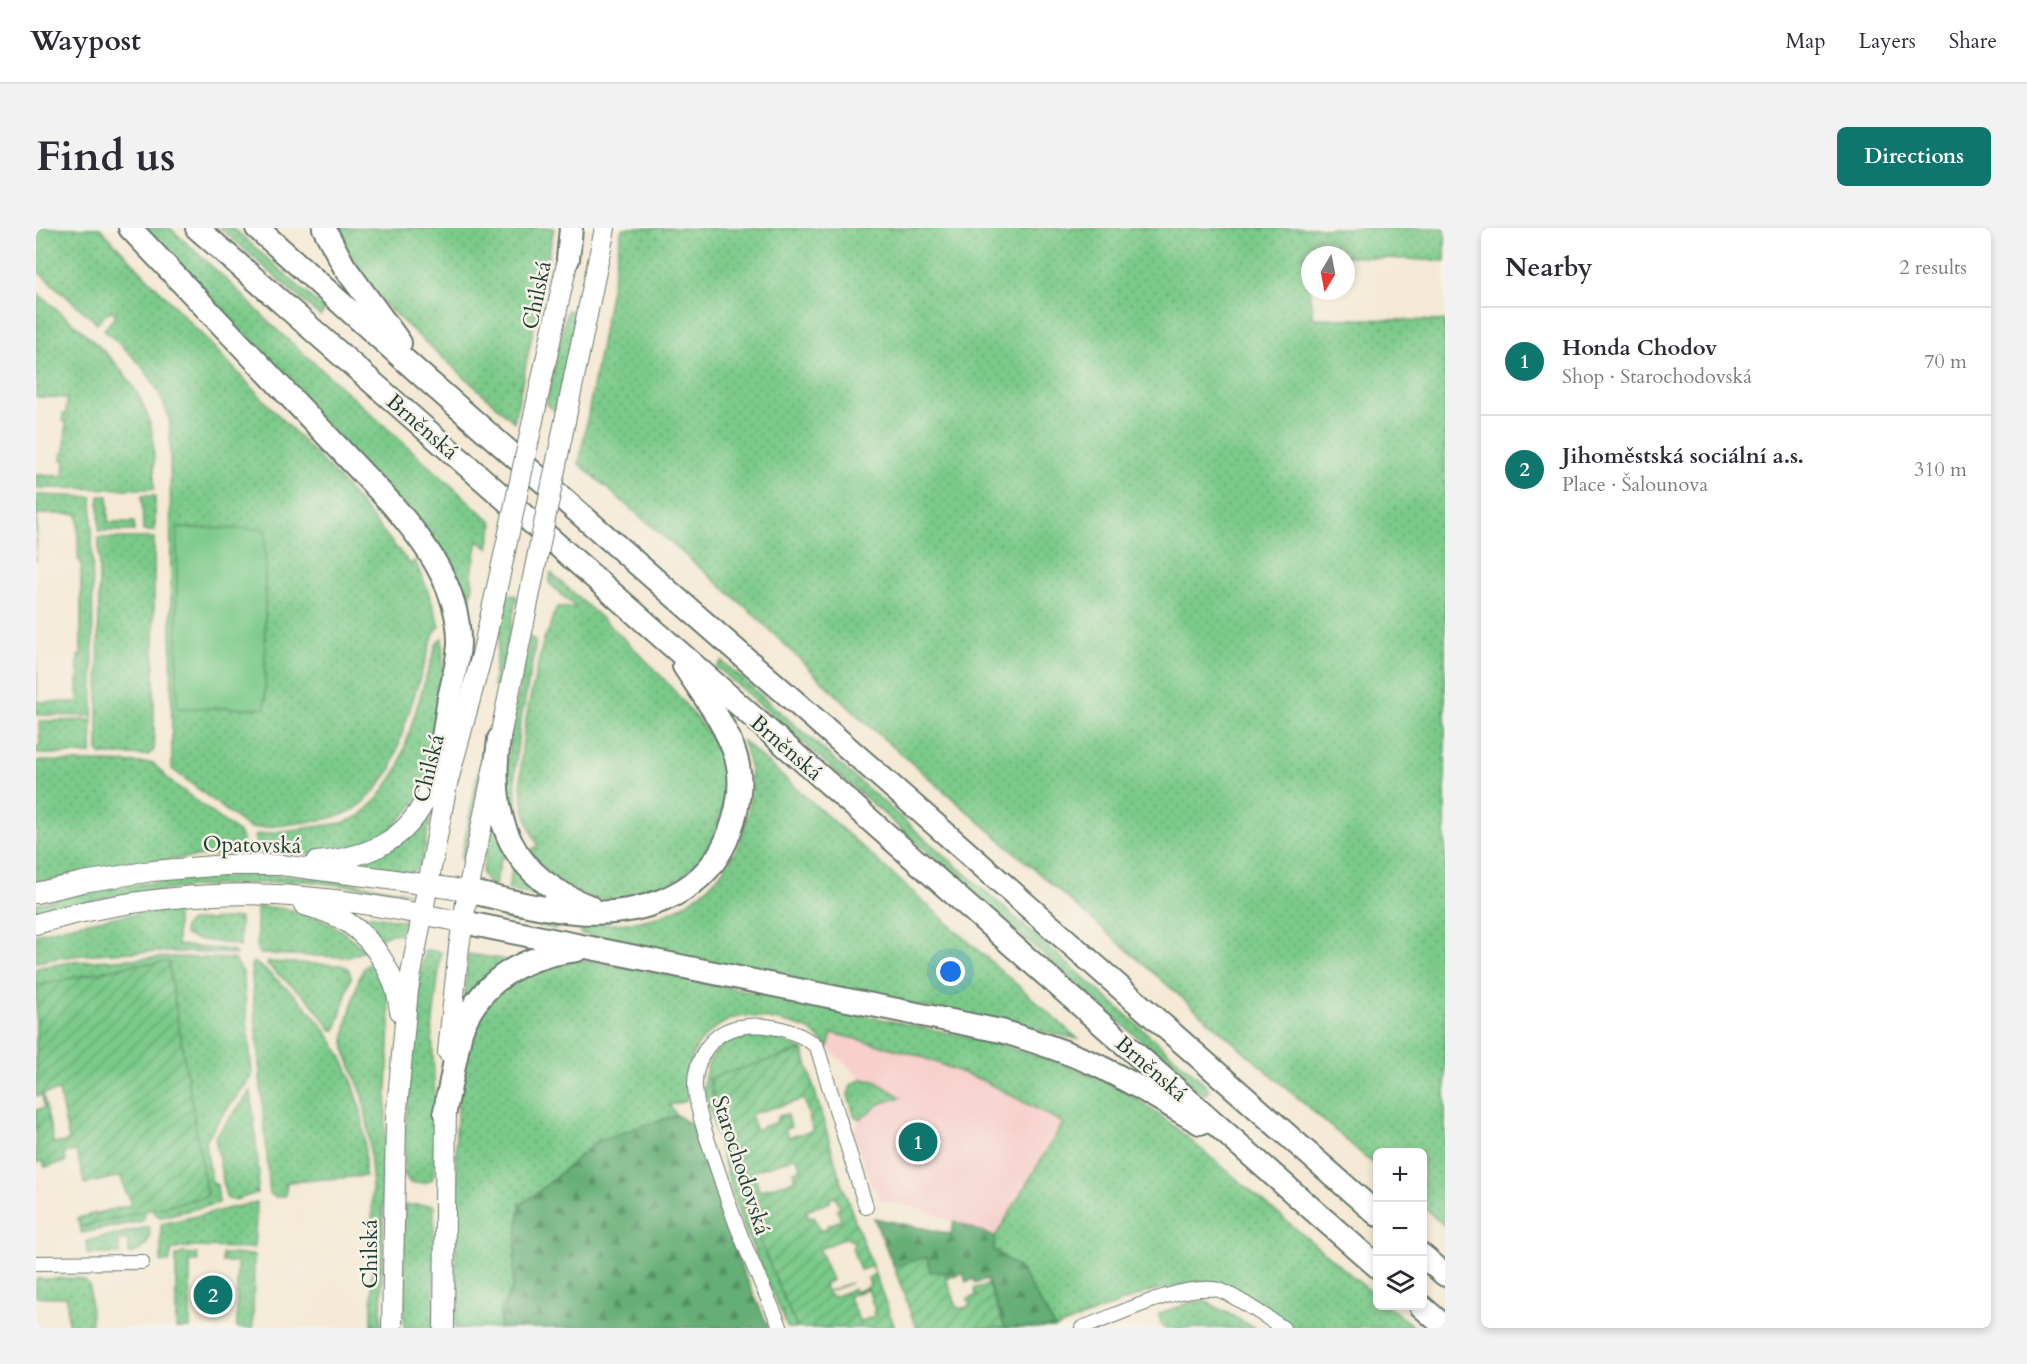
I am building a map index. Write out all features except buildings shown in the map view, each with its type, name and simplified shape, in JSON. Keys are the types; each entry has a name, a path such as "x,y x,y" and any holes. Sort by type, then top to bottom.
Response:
{"highway":[{"path":"130,228 390,502 417,534 438,568 453,606 459,641 440,758"},
{"name":"Brněnská","path":"197,228 1373,1263"},
{"name":"Brněnská","path":"257,228 1373,1211"},
{"path":"324,228 344,266 427,380"},
{"path":"568,259 573,228"},
{"path":"468,891 575,912 605,912 629,910 676,896 703,875 719,855 729,836 736,812 739,771 732,747 717,719 668,642"},
{"path":"499,739 496,762 497,794 511,843 526,865 541,880 566,896 605,912"},
{"path":"463,922 970,1024 1033,1041 1090,1062 1240,1145"},
{"path":"445,1112 461,1031 471,1009 489,987 509,971 544,956 580,950 602,950"},
{"path":"1423,1256 1445,1275"},
{"path":"1426,1310 1445,1327"}],"main road":[{"path":"444,1328 445,1112 449,1043 463,922 605,228"},
{"name":"Chilská","path":"392,1328 395,1130 402,1034 408,990 447,784 482,655 568,259"},
{"path":"280,865 325,861 376,849 387,843 417,814 428,795 440,758 482,655"},
{"name":"Opatovská","path":"36,893 83,882 152,871 280,865 468,891"},
{"path":"36,924 96,910 151,901 257,895 305,897 463,922"},
{"path":"257,895 291,901 320,910 347,922 358,931 377,952 396,989 402,1034"}],"street":[{"name":"Starochodovská","path":"781,1328 739,1231 699,1114 695,1084 700,1059 710,1042 723,1031 757,1025 807,1038 817,1047 866,1207"},
{"path":"36,1263 142,1262"},
{"path":"1082,1328 1178,1292 1200,1288 1221,1291 1283,1328"}],"shaded area":[{"path":"832,1032 914,1054 986,1082 1063,1123 995,1237 920,1209 881,1201 876,1188 873,1189 852,1130 870,1105 875,1081 862,1079 828,1048"}],"green space":[{"path":"36,228 100,228 340,480 410,564 415,561 440,626 434,633 391,769 369,797 349,812 325,819 249,828 172,769 170,421 159,392 152,381 127,350 104,330 116,315 111,310 97,323 36,270"},
{"path":"140,228 170,228 275,328 493,523 488,548 478,541 471,576 473,584 468,611 461,613 457,595"},
{"path":"220,228 233,228 325,310 320,316"},
{"path":"333,228 554,228 514,422 389,309 373,291"},
{"path":"622,228 1445,228 1445,261 1355,257 1355,246 1301,246 1301,300 1310,300 1313,318 1445,321 1445,1226 1427,1210 1427,1148 1373,1148 1373,1164 861,719 750,611 579,464"},
{"path":"36,292 106,353 135,390 146,411 152,433 154,489 36,488 36,475 64,476 65,460 62,460 62,453 65,452 66,421 63,421 63,414 66,414 67,398 36,397"},
{"path":"567,310 577,313 556,412 546,404"},
{"path":"36,495 92,497 93,716 36,715 36,655 37,702 78,702 78,656 81,655 81,561 78,560 78,514 37,514 36,561"},
{"path":"99,496 108,496 108,522 134,522 134,531 99,531"},
{"path":"142,496 155,496 155,531 143,531"},
{"path":"177,528 265,529 265,708 177,708"},
{"path":"99,538 154,538 154,750 148,755 101,755 98,751"},
{"path":"551,573 661,676 708,733 721,755 725,768 726,782 718,824 709,846 700,859 673,883 633,898 604,899 581,894 556,879 527,854 538,845 528,821 522,796 521,770 527,716 544,638 549,631 553,614 558,607 576,608 549,583"},
{"path":"507,594 517,596 498,688 493,687 501,621"},
{"path":"530,637 535,641 535,648 519,730 515,772 516,799 524,834 523,842 513,824 508,801 507,773 514,713"},
{"path":"442,638 444,691 439,722 424,787 410,809 392,828 378,838 329,854 256,853 255,835 342,823 360,816 379,797 398,769 437,642"},
{"path":"722,661 1205,1084 1209,1090 1204,1096 717,667"},
{"path":"92,720 91,754 36,754 36,746 40,746 39,721"},
{"path":"486,733 489,735 465,853 461,859"},
{"path":"742,740 1078,1039 581,934 582,922 611,924 639,921 665,914 689,902 709,886 726,866 739,841 750,803 750,767"},
{"path":"36,761 153,763 169,780 239,833 242,838 243,853 138,864 87,872 36,884"},
{"path":"428,813 431,816 418,869 408,873 364,866 365,862"},
{"path":"492,824 507,854 501,859 495,887 487,883 482,873"},
{"path":"515,865 542,893 541,896 508,890"},
{"path":"253,875 321,877 410,893 305,881 201,886 110,897 36,914 36,904 116,887 171,880"},
{"path":"257,907 288,909 328,922 364,950 345,957 260,954 257,949"},
{"path":"505,909 560,922 559,927 556,929 503,919"},
{"path":"177,910 177,945 232,950 236,954 110,953 36,962 36,934 106,918"},
{"path":"354,913 406,921 409,925 408,933 389,934 377,940 352,915"},
{"path":"240,918 240,947 234,944 194,939 184,934 184,927 190,921"},
{"path":"425,950 441,952 432,1030 435,1099 434,1173 432,1179 426,1183 410,1183 404,1174 408,1090"},
{"path":"468,954 507,961 464,1001"},
{"path":"171,957 234,959 243,972 252,1076 205,1142 212,1182 217,1185 219,1203 161,1217 152,1209 207,1196 153,964 137,964 36,986 36,968 71,962"},
{"path":"568,960 632,968 989,1041 1076,1069 1117,1085 1169,1122 1373,1294 1373,1310 1393,1310 1415,1328 1297,1328 1224,1285 1203,1281 1151,1291 1055,1328 1021,1270 994,1250 995,1237 1063,1123 986,1082 914,1054 832,1033 828,1048 805,1028 775,1020 745,1016 732,1019 719,1026 700,1042 691,1060 686,1101 669,1105 677,1115 599,1140 520,1205 512,1288 500,1313 500,1328 455,1328 456,1131 462,1057 468,1036 494,994 522,974"},
{"path":"168,961 207,1196 80,1227 77,1218 131,1205 121,1176 85,1184 76,1151 64,1153 66,1162 45,1167 43,1161 36,1163 36,1110 44,1108 42,1095 36,1096 36,986 137,964","holes":["59,1091 69,1141 54,1144 43,1094"]},
{"path":"372,961 387,993 390,1021 384,1156 381,1328 372,1328 372,1176 368,1127 363,1096 346,1054 344,1042 359,978 364,968"},
{"path":"253,962 289,990 314,1015 343,1060 361,1113 365,1145 365,1176 287,1182 285,1196 276,1197 270,1194 251,966"},
{"path":"268,962 341,965 348,968 351,977 336,1030 332,1030 309,1000 267,965"},
{"path":"752,1035 781,1040 803,1050 709,1079 748,1214 797,1328 788,1328 739,1216 704,1090 707,1068 716,1052 731,1041"},
{"path":"803,1050 842,1185 874,1271 872,1266 860,1270 852,1248 853,1240 849,1240 848,1237 819,1249 832,1280 824,1284 826,1292 833,1297 854,1289 855,1292 870,1286 868,1278 875,1274 895,1328 797,1328 748,1214 720,1123 709,1078","holes":["804,1099 813,1131 788,1137 785,1129 791,1127 787,1114 779,1116 775,1123 755,1129 751,1114","791,1157 797,1158 801,1169 793,1172 795,1180 759,1191 753,1171 789,1160","836,1197 841,1220 820,1231 814,1216 809,1218 806,1211 830,1202 830,1198","868,1289 875,1316 860,1322 848,1296"]},
{"path":"862,1079 875,1081 901,1097 880,1104 860,1119 855,1117 848,1095 851,1085"},
{"path":"251,1091 259,1174 257,1193 235,1200 228,1199 215,1137"},
{"path":"677,1115 695,1127 739,1262 769,1328 500,1328 500,1313 512,1288 520,1205 599,1140"},
{"path":"257,1202 254,1248 184,1247 172,1250 169,1262 161,1262 161,1224"},
{"path":"405,1205 432,1205 434,1207 434,1328 404,1328"},
{"path":"144,1211 142,1221 81,1233 80,1227"},
{"path":"874,1218 951,1234 954,1221 995,1237 994,1250 1021,1270 1055,1328 1005,1328 987,1279 975,1283 974,1279 966,1282 963,1273 946,1278 944,1272 930,1272 927,1257 894,1267"},
{"path":"149,1227 148,1241 134,1253 129,1254 129,1240 118,1240 120,1254 87,1254 87,1242 90,1240"},
{"path":"183,1253 197,1254 198,1262 190,1262 190,1328 176,1328 176,1256"},
{"path":"222,1254 254,1255 253,1328 237,1328 237,1262 222,1262"},
{"path":"927,1257 930,1272 944,1272 958,1309 970,1306 968,1299 976,1296 974,1289 988,1284 1005,1328 916,1328 894,1267"},
{"path":"78,1278 90,1286 91,1328 68,1328 67,1297 36,1297 36,1279"},
{"path":"1205,1301 1255,1328 1163,1328 1158,1314 1192,1302"}],"place":[{"name":"Honda Chodov","path":"918,1142"},
{"name":"Jihoměstská sociální a.s.","path":"213,1295"}]}
